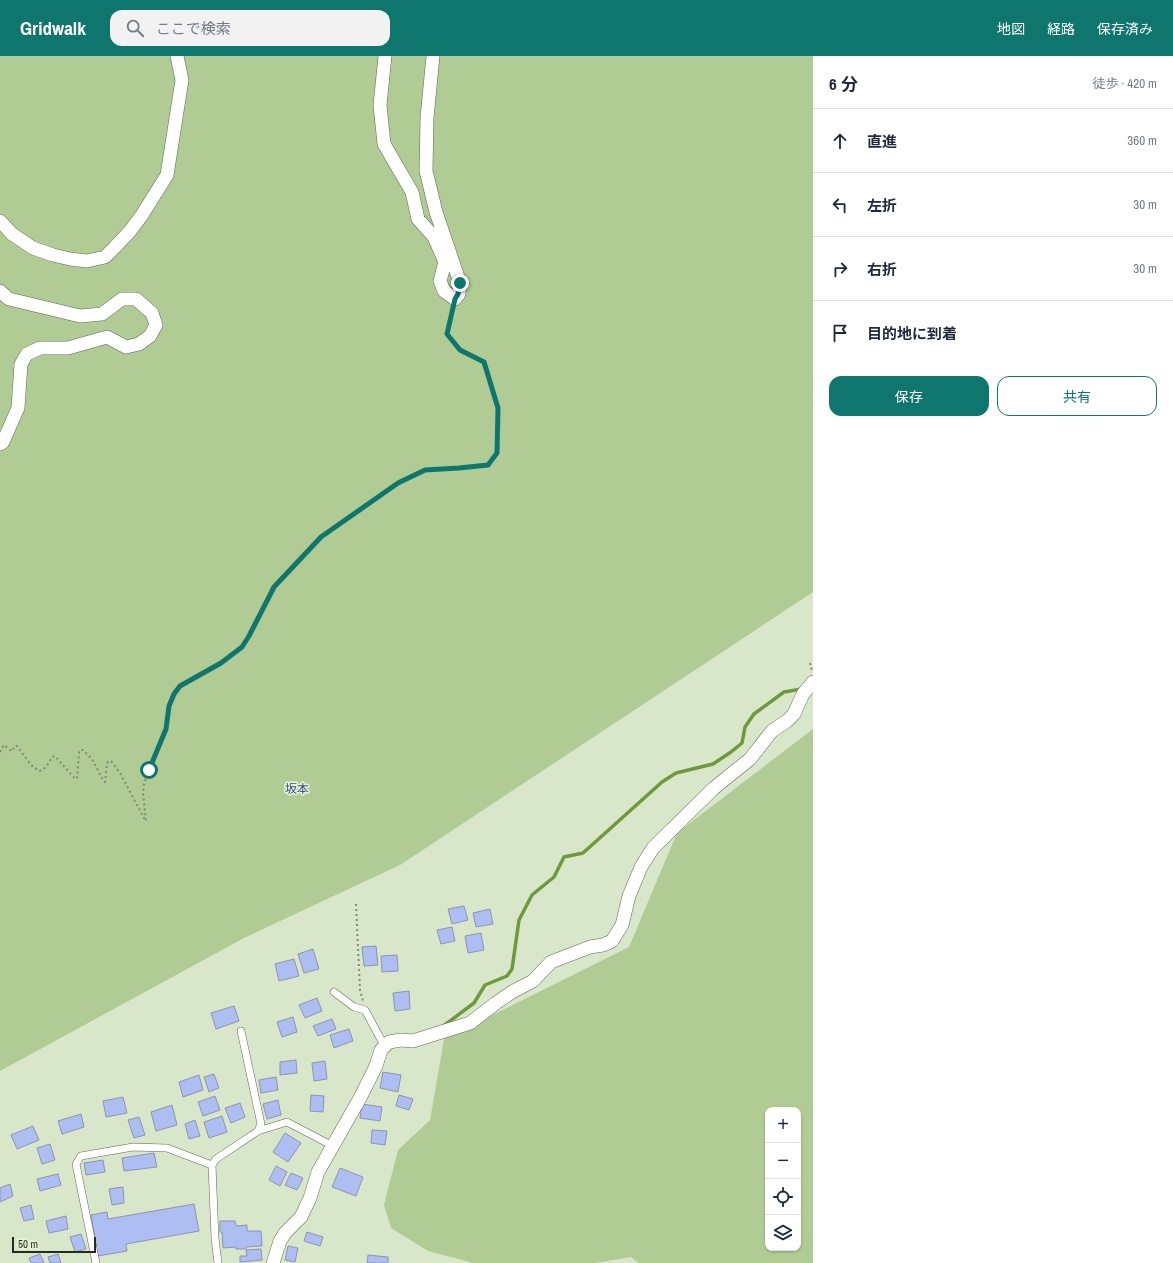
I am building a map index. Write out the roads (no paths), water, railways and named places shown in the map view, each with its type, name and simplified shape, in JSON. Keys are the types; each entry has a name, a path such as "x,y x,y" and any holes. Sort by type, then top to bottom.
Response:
{"street":[{"path":"0,221 12,234 33,248 65,258 87,261 104,257 115,247 142,215 167,175 182,80 177,56"},
{"path":"385,56 380,105 384,144 412,192 418,219 434,237 445,262 440,281 444,291 455,299 458,294 460,283 436,212 426,171 427,118 433,56"},
{"path":"0,291 9,299 80,316 102,314 122,299 136,299 152,313 156,325 150,336 139,344 126,347 107,337 68,348 40,348 27,354 21,364 18,408 3,442 0,444"},
{"path":"273,1263 280,1241 285,1233 302,1217 318,1172 376,1066 381,1050 389,1042 402,1040 413,1041 470,1023 512,992 532,981 551,962 590,947 603,945 612,941 622,925 629,896 641,867 653,848 714,788 750,760 772,731 787,721 794,714 808,688"}],"lane":[{"path":"334,992 354,1006 365,1010 385,1047"},
{"path":"241,1031 261,1124 258,1131"},
{"path":"218,1263 215,1238 212,1165 216,1160 258,1131 287,1122 333,1146"},
{"path":"96,1263 76,1164 81,1156 133,1147 167,1148 212,1165"}],"waterway":[{"path":"442,1027 474,1003 485,985 507,976 512,969 519,920 532,895 554,877 564,857 583,853 662,782 676,773 713,764 731,752 742,743 745,727 754,714 784,692 802,689"}],"district":[{"name":"坂本","path":"297,789"}]}
